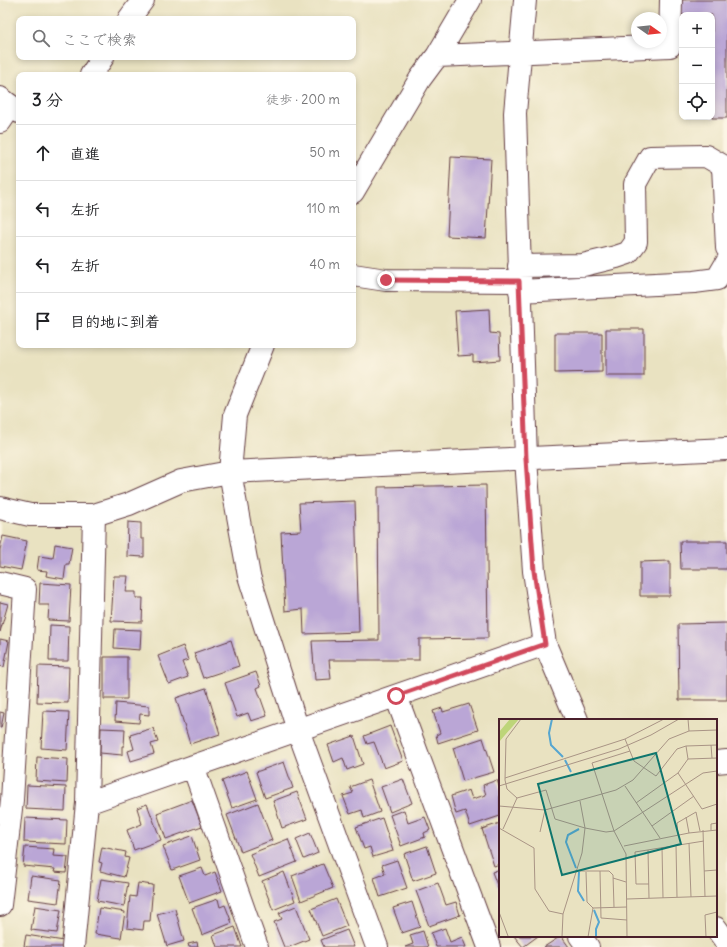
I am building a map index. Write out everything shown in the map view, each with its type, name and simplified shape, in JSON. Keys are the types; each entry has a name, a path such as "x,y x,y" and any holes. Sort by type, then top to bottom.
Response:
{"street":[{"path":"131,16 143,0"},
{"path":"356,187 420,79 437,56 470,0"},
{"path":"437,56 670,46 671,0"},
{"path":"521,1 520,53 515,113 519,279 526,459 534,571 545,644 577,719"},
{"path":"93,72 101,60"},
{"path":"519,279 616,258 628,253 636,242 635,184 650,158 706,156 723,166 727,248"},
{"path":"356,275 386,280 519,279 694,282 717,279 727,262"},
{"path":"262,348 235,415 230,472 249,576 298,730 377,947"},
{"path":"0,508 30,515 94,515 129,504 181,481 230,472 727,449"},
{"path":"73,947 87,804 94,515"},
{"path":"0,583 26,589 10,688 0,905"},
{"path":"87,804 545,644"},
{"path":"396,696 489,947"},
{"path":"717,762 727,761"},
{"path":"193,766 257,947"},
{"path":"717,929 727,943"},
{"path":"581,937 588,947"}],"building":[{"path":"680,0 727,0 727,118 715,118 715,12 680,12"},
{"path":"451,157 491,159 486,238 447,236"},
{"path":"489,309 490,333 499,334 500,360 473,362 473,355 458,356 455,311"},
{"path":"606,329 644,329 644,376 606,376"},
{"path":"555,333 602,333 602,372 555,373"},
{"path":"486,485 488,638 419,639 419,660 329,660 331,679 315,680 312,641 379,640 378,487"},
{"path":"355,501 359,632 304,634 303,609 285,611 281,532 301,531 299,503"},
{"path":"128,522 141,523 141,539 144,539 144,557 127,556"},
{"path":"3,536 27,541 21,570 0,566 0,550"},
{"path":"680,541 727,541 727,569 681,569"},
{"path":"55,544 72,547 69,564 66,564 64,579 46,576 47,571 37,570 39,556 53,558"},
{"path":"670,561 670,596 640,596 640,562"},
{"path":"114,576 128,576 126,592 136,592 136,598 143,598 142,622 111,621"},
{"path":"40,583 71,585 69,621 48,620 49,605 39,605"},
{"path":"0,602 8,604 0,632"},
{"path":"727,623 727,700 679,700 678,624"},
{"path":"50,625 69,626 68,661 49,661"},
{"path":"115,629 141,630 140,650 114,648"},
{"path":"0,639 9,641 4,667 0,666"},
{"path":"231,640 239,666 203,678 194,653"},
{"path":"183,646 188,660 182,662 188,677 169,684 158,656"},
{"path":"104,657 127,657 127,699 104,699"},
{"path":"38,666 69,667 68,703 37,702"},
{"path":"256,672 261,686 257,688 267,716 251,721 248,713 237,717 225,683"},
{"path":"206,688 220,734 190,744 176,698"},
{"path":"116,703 149,706 149,715 140,714 139,723 115,721"},
{"path":"469,704 478,730 438,743 436,735 440,733 433,711 442,708 443,712"},
{"path":"43,711 69,712 67,750 41,748"},
{"path":"0,712 4,713 1,728 0,728"},
{"path":"390,726 403,761 384,768 374,742 367,744 364,736"},
{"path":"101,728 125,729 122,755 100,753"},
{"path":"153,728 158,742 151,744 154,754 131,761 128,751 134,749 130,735"},
{"path":"354,736 363,764 347,770 343,758 334,762 328,745"},
{"path":"483,738 494,772 463,781 453,748"},
{"path":"37,757 68,759 67,783 36,781"},
{"path":"284,762 293,788 265,798 256,772"},
{"path":"247,771 257,799 232,808 222,781"},
{"path":"403,779 412,803 390,812 381,787"},
{"path":"369,780 380,812 364,818 362,810 350,814 343,796 353,793 350,787"},
{"path":"497,780 499,786 499,816 470,826 465,811 456,814 451,796 469,790 472,799 486,795 483,785"},
{"path":"27,785 66,787 65,811 26,809"},
{"path":"297,792 307,819 282,828 273,801"},
{"path":"192,800 202,826 166,839 157,813"},
{"path":"258,803 272,840 241,852 227,815"},
{"path":"147,804 161,840 134,850 127,830 142,824 137,808"},
{"path":"404,810 408,823 425,817 430,830 424,833 425,837 401,846 390,815"},
{"path":"25,818 67,820 66,844 24,842"},
{"path":"382,818 393,851 373,857 370,847 364,849 356,827"},
{"path":"499,823 499,864 494,866 482,829"},
{"path":"310,833 318,853 304,859 296,839"},
{"path":"192,836 200,860 172,870 163,846"},
{"path":"288,839 297,862 259,877 250,854"},
{"path":"427,846 436,873 413,881 404,854"},
{"path":"25,847 54,849 53,856 68,857 66,873 54,872 55,869 23,866"},
{"path":"102,847 126,852 125,857 129,858 124,877 100,871 102,863 99,862"},
{"path":"397,860 407,888 380,897 374,878 385,874 382,865"},
{"path":"323,864 333,888 301,901 292,876"},
{"path":"202,868 205,876 215,872 222,891 189,903 179,876"},
{"path":"499,869 499,890 492,872"},
{"path":"284,872 295,901 273,910 262,881"},
{"path":"31,876 61,880 58,903 28,899"},
{"path":"101,879 128,883 124,906 97,901"},
{"path":"138,883 153,885 150,921 144,921 143,930 127,928 130,896 136,897"},
{"path":"438,883 446,905 456,902 460,915 429,926 416,891"},
{"path":"218,899 220,907 225,905 232,923 202,935 192,908"},
{"path":"336,899 347,926 322,936 311,909"},
{"path":"412,902 420,927 402,933 393,908"},
{"path":"35,906 61,910 57,933 31,930"},
{"path":"296,906 309,939 289,947 284,947 274,922 282,919 279,913"},
{"path":"99,908 125,912 121,938 95,934"},
{"path":"175,909 184,941 167,946 157,914"},
{"path":"235,927 242,947 217,947 213,935"},
{"path":"445,928 450,942 462,937 466,947 436,947 431,933"},
{"path":"347,930 354,947 324,947 321,940"},
{"path":"423,931 428,947 405,947 413,944 410,935"},
{"path":"26,935 64,941 62,947 27,947 24,946"},
{"path":"515,937 537,937 523,947"},
{"path":"562,937 569,947 544,947"},
{"path":"197,942 198,947 189,947 188,944"}],"route":[{"path":"386,280 519,281 526,459 534,571 545,644 396,696"}]}
